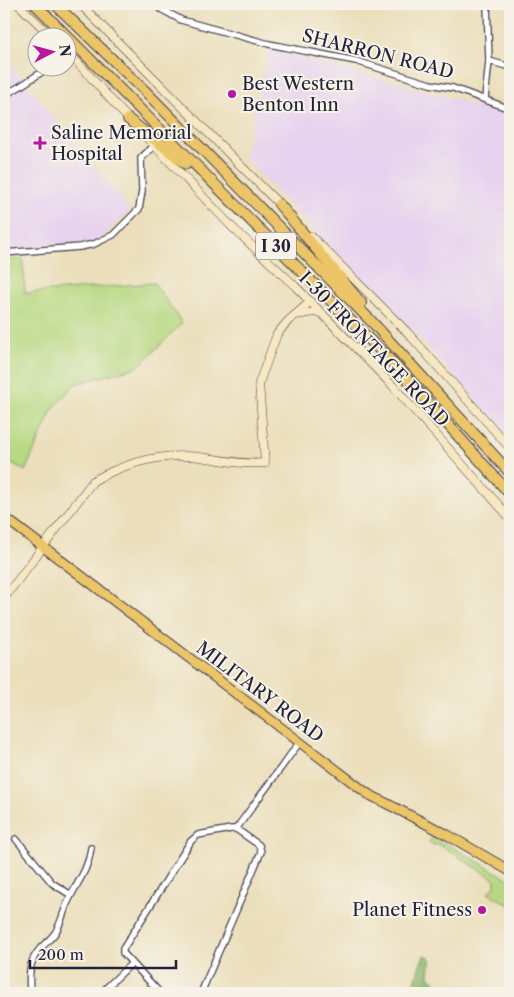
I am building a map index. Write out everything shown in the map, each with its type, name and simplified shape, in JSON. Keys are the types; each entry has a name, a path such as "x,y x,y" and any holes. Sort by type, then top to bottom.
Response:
{"highway":[{"name":"I 30","path":"35,4 391,361 510,494"},
{"name":"I 30","path":"55,4 152,98 373,323 510,473"},
{"path":"128,119 219,190"},
{"path":"279,204 358,299 373,323"}],"main road":[{"path":"18,4 43,28"},
{"name":"I-30 FRONTAGE ROAD","path":"80,4 408,333 510,448"},
{"name":"I-30 FRONTAGE ROAD","path":"78,63 128,119 232,227 392,385 510,518"},
{"path":"4,597 93,481 108,473 125,466 164,456 203,458 248,464 265,463 259,384 277,334 310,302"},
{"path":"294,316 314,312 322,314"},
{"name":"MILITARY ROAD","path":"4,517 368,794 455,839 510,871"}],"street":[{"name":"SHARRON ROAD","path":"152,4 181,20 269,44 356,61 430,84 452,88 510,108"},
{"path":"484,99 489,61 487,4"},
{"path":"489,61 510,67"},
{"path":"4,95 33,78"},
{"path":"4,253 80,247 94,244 113,235 139,209 142,191 141,158 154,146"},
{"path":"236,830 299,743"},
{"path":"160,993 123,953 123,949 191,841 198,835 232,829 259,845 260,852 201,993"},
{"path":"16,839 52,883 71,895"},
{"path":"30,993 30,964 38,951 55,933 71,895 90,862 91,848"},
{"path":"100,993 132,963"}],"shaded area":[{"path":"269,49 438,94 510,116 510,439 428,347 247,161 245,153"},
{"name":"Saline Memorial Hospital","path":"4,58 130,210 96,242 4,249"}],"green space":[{"path":"23,259 25,293 154,283 182,323 138,367 75,384 52,410 25,471 4,458 4,260"},
{"path":"432,838 436,838 510,880 510,905 488,893 495,887 495,880 493,878 438,844 434,845 429,842"},
{"path":"424,955 430,957 429,976 446,993 412,993"}],"place":[{"name":"Best Western Benton Inn","path":"232,94"},
{"name":"Saline Memorial Hospital","path":"40,143"},
{"name":"Planet Fitness","path":"482,910"}]}
